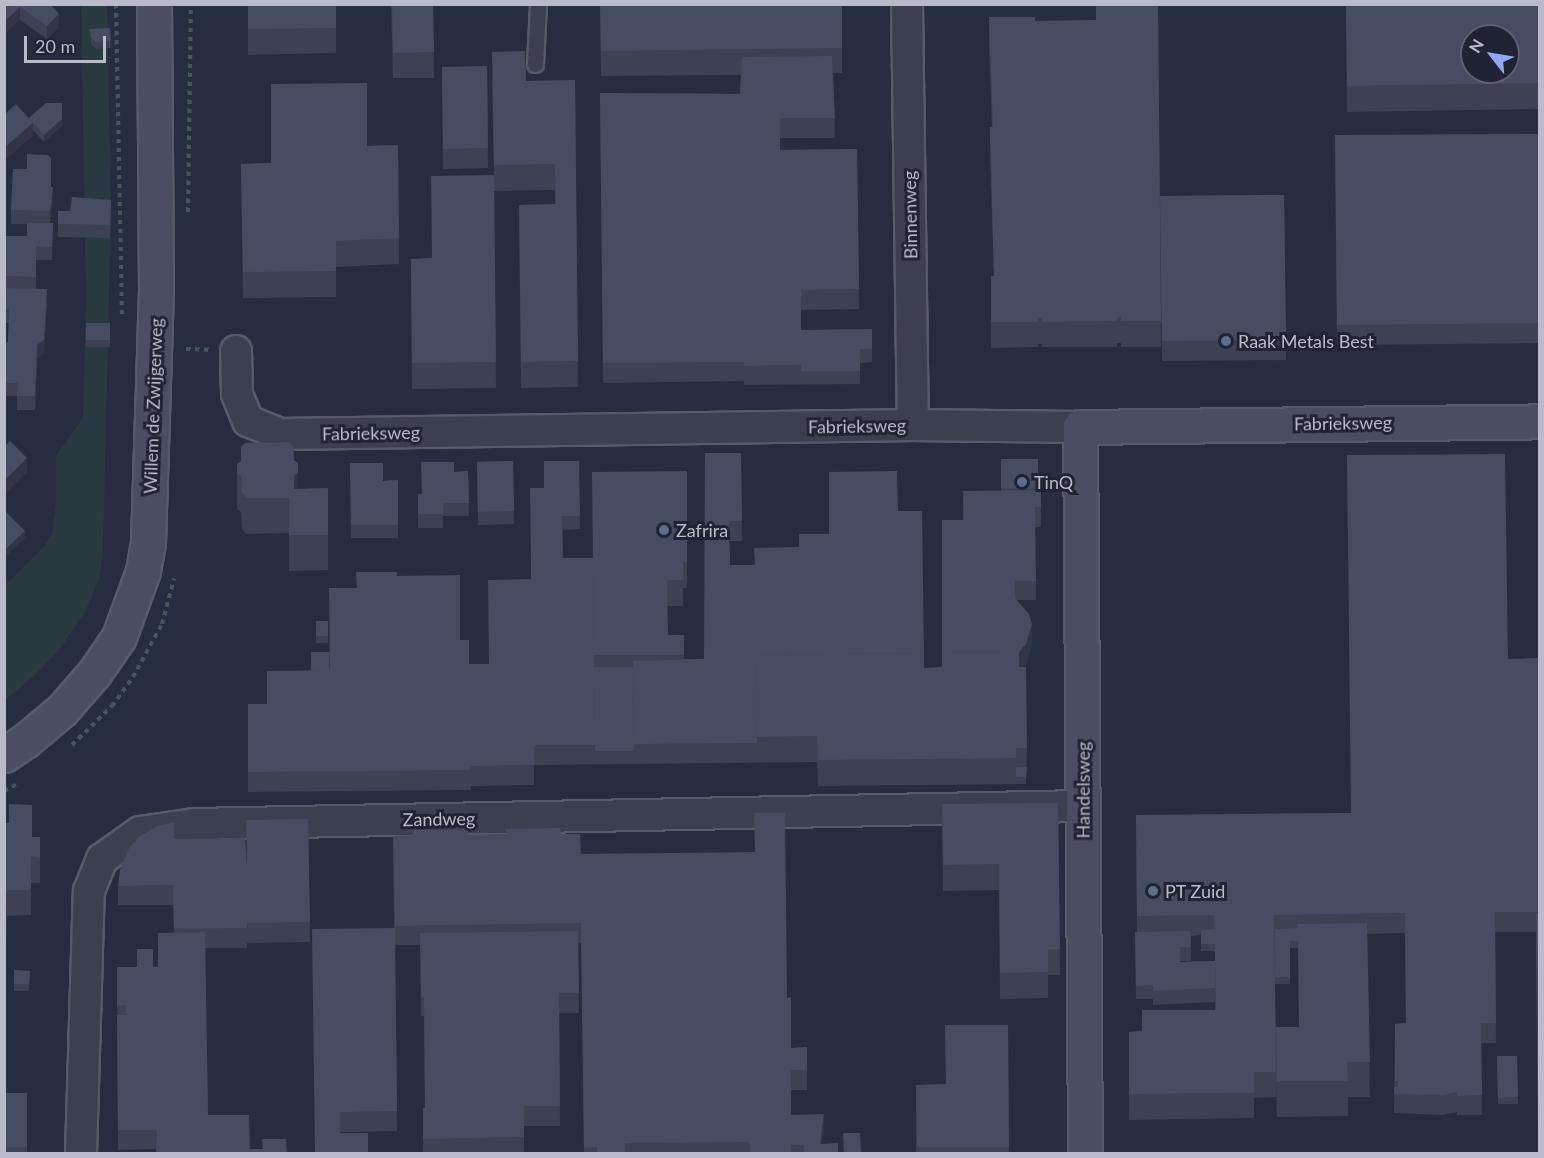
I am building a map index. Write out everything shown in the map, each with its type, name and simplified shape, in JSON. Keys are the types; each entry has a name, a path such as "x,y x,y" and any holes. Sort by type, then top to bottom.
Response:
{"street":[{"name":"Willem de Zwijgerweg","path":"4,754 25,741 62,710 95,672 119,637 143,571 148,543 156,290 154,4"},
{"name":"Binnenweg","path":"907,4 913,425"},
{"name":"Fabrieksweg","path":"236,351 237,394 248,421 280,434 913,425 1080,427 1539,421"},
{"name":"Handelsweg","path":"1080,427 1085,1154"},
{"name":"Zandweg","path":"81,1154 89,891 102,859 140,832 194,824 1083,806"}],"lane":[{"path":"535,64 538,4"}],"path":[{"name":"Willem de Zwijgerweg","path":"116,4 122,323"}],"shaded area":[{"path":"81,5 107,5 111,206 103,550 99,580 85,612 59,650 33,677 5,700 5,585 43,548 52,534 56,502 56,456 83,418 86,297"}],"building":[{"path":"4,4 50,4 59,14 47,26 20,7 4,22"},
{"path":"248,4 336,4 336,28 248,29"},
{"path":"392,4 433,4 434,52 393,53"},
{"path":"600,4 842,4 842,48 601,51"},
{"path":"1096,4 1158,4 1161,321 1121,321 1121,317 1117,317 1117,321 1042,322 1042,318 1038,318 1038,322 991,322 991,276 994,276 990,127 993,127 989,17 1035,17 1035,21 1096,20"},
{"path":"1346,4 1539,4 1539,83 1520,83 1520,24 1460,24 1460,84 1475,84 1347,86"},
{"path":"110,28 111,41 96,42 91,37 90,29"},
{"path":"525,51 526,81 575,80 578,361 521,362 519,205 556,204 555,164 494,165 492,52"},
{"path":"832,56 835,118 780,118 780,150 857,149 859,289 801,290 801,365 744,366 744,362 603,363 600,93 740,94 742,57"},
{"path":"487,66 488,148 443,149 442,67"},
{"path":"367,83 367,146 398,145 399,238 336,241 336,271 243,272 241,164 271,163 271,84"},
{"path":"46,103 62,103 62,119 44,135 29,118"},
{"path":"16,104 33,123 4,148 4,115"},
{"path":"1539,134 1539,323 1337,325 1335,135"},
{"path":"27,154 48,155 51,158 51,187 53,187 50,211 11,210 13,169 27,169"},
{"path":"494,175 496,362 412,363 411,259 432,258 431,176"},
{"path":"1284,195 1286,340 1162,341 1160,196"},
{"path":"72,197 111,200 110,225 58,224 58,211 70,211"},
{"path":"27,223 53,223 52,247 36,246 36,277 4,276 4,236 27,236"},
{"path":"4,288 47,289 44,340 37,345 35,396 17,396 18,383 4,383 4,342 8,342 9,309 4,309"},
{"path":"86,323 110,323 110,340 86,340"},
{"path":"872,329 872,349 860,349 860,371 801,371 801,330"},
{"path":"10,441 27,458 4,481 4,447"},
{"path":"289,442 293,446 294,460 298,463 298,472 294,476 294,489 328,488 328,535 289,535 289,498 246,498 242,493 241,476 237,473 237,464 241,461 241,447 245,443"},
{"path":"705,453 741,453 742,521 729,521 730,565 755,565 754,548 799,547 799,534 829,534 829,472 897,471 898,511 922,511 924,653 756,655 757,743 634,744 633,661 704,659"},
{"path":"1505,454 1508,659 1539,658 1539,912 1495,912 1496,1023 1481,1023 1482,1095 1457,1096 1457,1092 1443,1095 1394,1094 1394,1087 1398,1087 1398,1081 1395,1081 1395,1024 1406,1023 1405,913 1274,915 1274,910 1214,910 1215,915 1137,916 1136,815 1351,813 1347,455"},
{"path":"1001,459 1038,459 1038,489 1001,488"},
{"path":"513,461 514,511 478,512 477,462"},
{"path":"544,461 579,461 580,516 562,516 563,558 531,558 531,565 530,488 544,488"},
{"path":"421,462 454,462 454,472 468,471 469,503 443,503 443,514 418,514 418,494 422,494"},
{"path":"350,463 383,463 383,481 398,480 398,525 351,525"},
{"path":"687,471 687,562 683,562 683,580 667,580 668,635 684,635 684,655 594,655 592,472"},
{"path":"1041,490 1041,507 1035,507 1036,581 1015,581 1015,598 1029,614 1032,624 1026,644 1019,652 942,653 942,520 964,520 963,491"},
{"path":"4,510 25,531 4,551"},
{"path":"531,558 593,558 595,745 534,745 534,765 471,766 471,770 248,772 248,704 267,704 267,671 330,670 329,588 357,588 356,572 397,572 397,576 460,575 460,640 469,640 469,664 489,664 488,580 531,579"},
{"path":"316,621 328,621 328,636 316,636"},
{"path":"311,652 329,652 329,670 311,670"},
{"path":"1019,652 1019,667 1026,667 1027,748 1016,748 1016,758 818,760 817,736 757,737 756,655 924,653 924,668 942,667 942,653"},
{"path":"594,667 633,667 634,751 595,751"},
{"path":"1016,767 1027,767 1026,777 1016,777"},
{"path":"1058,803 1060,949 1048,950 1048,972 1000,973 999,864 943,865 942,804"},
{"path":"9,804 32,805 32,837 40,837 40,858 31,857 31,890 7,890 4,1006 4,823 9,823"},
{"path":"754,813 785,813 787,998 791,997 791,1048 807,1047 807,1070 791,1070 791,1154 750,1154 749,1142 625,1143 625,1154 597,1154 597,1147 584,1148 581,923 395,926 393,836 413,836 413,830 468,829 468,835 506,834 506,829 560,828 561,834 580,834 581,854 755,852"},
{"path":"308,819 310,922 247,923 247,928 174,929 173,885 118,886 120,870 129,848 140,836 158,826 174,822 174,839 245,838 247,867 246,820"},
{"path":"1214,910 1274,910 1276,1072 1254,1072 1254,1093 1129,1094 1129,1032 1142,1031 1142,1010 1216,1010"},
{"path":"1536,913 1539,913 1539,1121 1538,1121"},
{"path":"1367,923 1370,1062 1347,1062 1348,1081 1277,1081 1276,1027 1299,1027 1298,924"},
{"path":"395,928 397,1111 340,1112 340,1133 368,1133 368,1154 315,1154 312,929"},
{"path":"1298,928 1298,941 1290,941 1290,977 1275,977 1275,929"},
{"path":"1214,929 1215,944 1201,944 1201,930"},
{"path":"578,931 579,993 559,993 560,1106 524,1106 524,1137 423,1139 424,997 421,997 420,933"},
{"path":"1190,931 1191,947 1180,947 1180,962 1215,961 1215,988 1153,991 1153,985 1136,986 1135,932"},
{"path":"205,932 208,1115 249,1115 250,1149 263,1149 262,1139 286,1139 287,1154 160,1154 156,1150 157,1130 118,1130 117,1015 126,1015 126,1005 117,1006 117,967 158,967 158,933"},
{"path":"137,949 153,949 153,967 137,967"},
{"path":"14,970 30,971 29,984 14,984"},
{"path":"945,1025 1008,1025 1009,1147 917,1147 916,1085 946,1084"},
{"path":"1497,1056 1517,1056 1518,1097 1498,1098"},
{"path":"4,1093 27,1093 27,1147 4,1148"},
{"path":"824,1114 820,1144 838,1143 838,1154 804,1154 804,1145 791,1145 791,1115"},
{"path":"843,1133 860,1133 861,1154 844,1154"}],"place":[{"name":"Raak Metals Best","path":"1226,341"},
{"name":"TinQ","path":"1022,482"},
{"name":"Zafrira","path":"664,530"},
{"name":"PT Zuid","path":"1153,891"}]}
